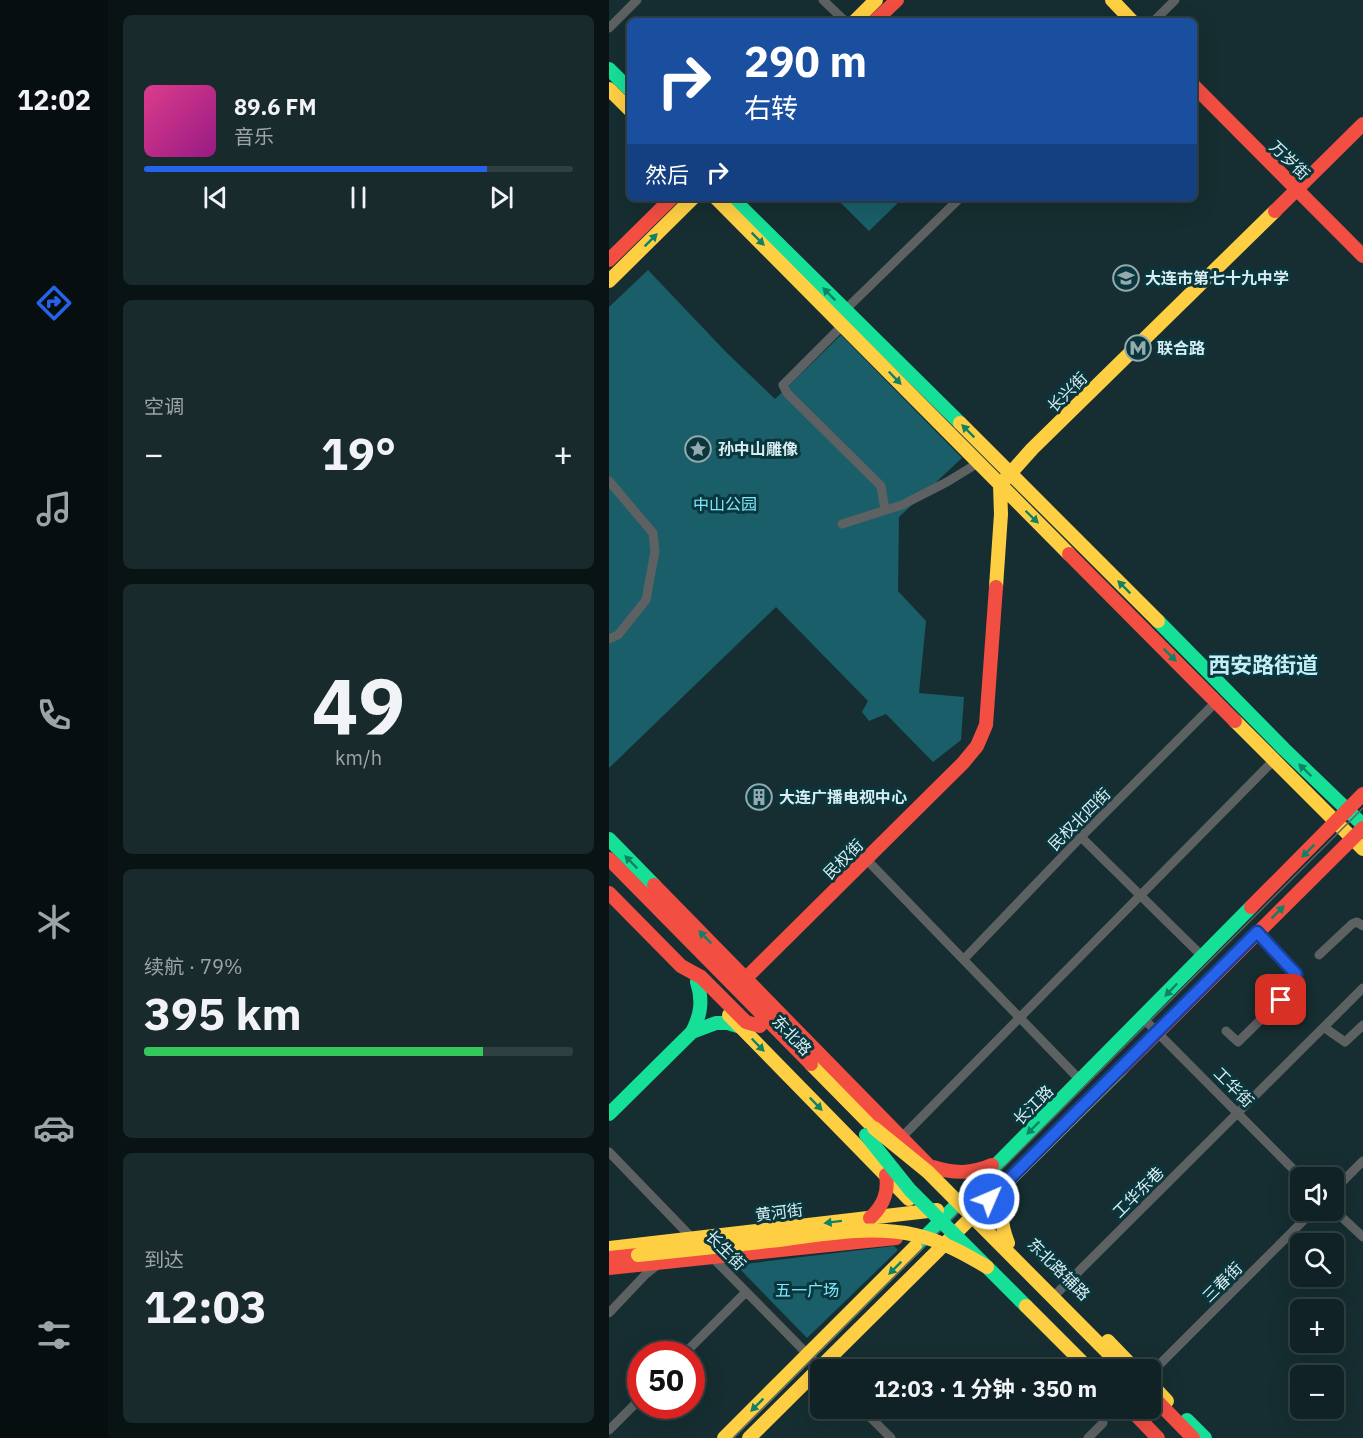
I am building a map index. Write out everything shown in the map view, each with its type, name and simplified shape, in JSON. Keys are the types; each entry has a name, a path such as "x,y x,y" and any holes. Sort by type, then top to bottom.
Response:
{"main road":[{"path":"858,18 876,0"},
{"path":"878,18 897,0"},
{"path":"1112,0 1130,18"},
{"path":"609,69 627,87"},
{"path":"609,89 627,107"},
{"name":"万岁街","path":"1197,89 1363,256"},
{"name":"长兴街","path":"1000,485 1010,472 1363,124"},
{"path":"609,260 669,201"},
{"path":"609,281 690,201"},
{"path":"719,201 1363,849"},
{"path":"735,201 1010,472 1363,826"},
{"name":"民权街","path":"746,978 963,763 982,739 985,725 1001,514 1000,485"},
{"name":"长江路","path":"830,1359 947,1231 954,1209 964,1198 1363,794"},
{"name":"长江路","path":"724,1438 808,1354 947,1231 977,1211 1363,826"},
{"name":"东北路","path":"609,839 933,1167 954,1209 947,1231"},
{"name":"东北路","path":"609,859 870,1131 910,1190 1079,1359"},
{"name":"东北路","path":"609,873 760,1026 870,1131 928,1172 1121,1359"},
{"path":"654,885 663,914"},
{"name":"东北路","path":"609,892 924,1214 1047,1302 1103,1359"},
{"path":"681,966 701,977 746,1022 760,1026"},
{"path":"692,1032 701,1012 702,1002 697,982"},
{"path":"609,1114 692,1032 701,1026 720,1022 741,1027"},
{"path":"870,1218 883,1205 888,1195 886,1175 914,1148"},
{"path":"933,1167 946,1172 971,1173 987,1168 1003,1157"},
{"name":"东北路辅路","path":"933,1167 1074,1308 1122,1359"},
{"path":"1008,1243 1003,1231 1000,1208 1002,1197 1013,1175"},
{"name":"黄河街","path":"609,1248 954,1209"},
{"path":"870,1218 883,1221 888,1227 883,1236 873,1240"},
{"path":"609,1258 849,1232 885,1231 904,1233 941,1243 957,1249 987,1267"},
{"path":"609,1268 947,1231 1069,1359"},
{"name":"东北路","path":"947,1231 967,1236 1089,1359"},
{"path":"1047,1302 1074,1308"},
{"name":"长江路","path":"749,1438 810,1380"},
{"path":"1161,1400 1205,1438"},
{"path":"1161,1402 1193,1438"},
{"path":"1161,1416 1182,1438"},
{"path":"1129,1419 1148,1438"},
{"path":"1132,1419 1133,1423"},
{"path":"1140,1419 1158,1438"},
{"path":"1150,1419 1169,1438"}],"street":[{"path":"609,28 637,0"},
{"path":"823,0 842,18"},
{"path":"1157,18 1175,0"},
{"path":"845,310 957,201"},
{"path":"843,325 783,385 787,393 881,486 885,510"},
{"path":"842,525 902,505 978,464"},
{"path":"609,481 653,533 655,551 646,600 618,635 609,639"},
{"name":"民权北四街","path":"964,959 1081,837 1217,702"},
{"path":"902,1137 1274,760"},
{"path":"1081,837 1203,957"},
{"path":"866,859 1081,1081"},
{"path":"1319,955 1352,924 1357,922 1363,926"},
{"path":"1226,1031 1238,1042 1295,986 1296,974 1257,932"},
{"name":"工华东巷","path":"1058,1292 1363,988"},
{"name":"工华街","path":"1143,1018 1291,1167"},
{"path":"1325,1028 1345,1042 1363,1025"},
{"name":"长生街","path":"609,1152 813,1359"},
{"path":"1344,1180 1363,1161"},
{"path":"1344,1220 1363,1238"},
{"name":"三春街","path":"1161,1363 1303,1221"},
{"path":"609,1313 646,1274 693,1238"},
{"path":"697,1341 746,1292"},
{"path":"609,1430 627,1412"},
{"path":"872,1419 891,1438"},
{"path":"1088,1438 1103,1423"}],"green space":[{"path":"839,201 900,201 869,231"},
{"name":"中山公园","path":"648,270 726,352 775,399 841,335 962,458 899,517 898,591 926,621 919,693 964,697 961,740 933,762 886,714 869,721 862,712 868,701 776,607 609,768 609,307"},
{"name":"五一广场","path":"894,1246 898,1250 807,1338 736,1265"}],"tram line":[{"path":"733,1438 1363,808"}],"traffic: fast":[{"path":"609,69 627,87"},
{"path":"735,201 960,423"},
{"path":"1158,621 1284,749 1363,825"},
{"path":"609,839 654,885 662,910"},
{"path":"915,1247 1251,907"},
{"path":"692,1032 700,1007 697,982"},
{"path":"609,1114 692,1032 716,1023 728,1023 741,1027"},
{"path":"866,1135 910,1190 1026,1306"},
{"path":"1187,1420 1205,1438"}],"traffic: slow":[{"path":"858,18 876,0"},
{"path":"1112,0 1129,18"},
{"path":"609,89 627,107"},
{"path":"609,281 690,201"},
{"path":"719,201 1069,554"},
{"path":"996,587 1001,514 1000,485 1032,449 1275,211"},
{"path":"960,423 1158,621"},
{"path":"1235,721 1363,849"},
{"path":"729,1015 909,1199"},
{"path":"811,1064 874,1128"},
{"path":"749,1438 1121,1069"},
{"path":"874,1128 928,1172 1114,1359"},
{"path":"1008,1185 1003,1200 1002,1214 1003,1228 1008,1243"},
{"path":"609,1248 937,1210"},
{"path":"638,1255 830,1233 882,1231 916,1235 935,1241 987,1267"},
{"path":"724,1438 915,1247"},
{"path":"1026,1306 1079,1359"},
{"path":"1108,1341 1125,1359"},
{"path":"1161,1395 1167,1401"}],"traffic: jam":[{"path":"878,18 897,0"},
{"path":"1197,89 1363,256"},
{"path":"1275,211 1363,124"},
{"path":"609,260 669,201"},
{"path":"1069,554 1235,721"},
{"path":"746,978 963,763 977,746 986,725 996,587"},
{"path":"1251,907 1363,794"},
{"path":"1121,1069 1363,828"},
{"path":"609,859 811,1064"},
{"path":"654,885 935,1172"},
{"path":"609,893 681,966 701,977 746,1022 760,1026"},
{"path":"933,1167 963,1172 992,1165"},
{"path":"870,1218 884,1199 887,1188 886,1175"},
{"path":"609,1268 896,1238"},
{"path":"609,1258 638,1255"},
{"path":"1161,1405 1193,1438"},
{"path":"1140,1419 1158,1438"}],"place":[{"name":"大连市第七十九中学","path":"1126,278"},
{"name":"联合路","path":"1138,348"},
{"name":"孙中山雕像","path":"698,449"},
{"name":"大连广播电视中心","path":"759,797"}],"district":[{"name":"西安路街道","path":"1263,664"}],"route":[{"path":"989,1199 1257,932 1296,974 1295,986 1281,1000"}]}
